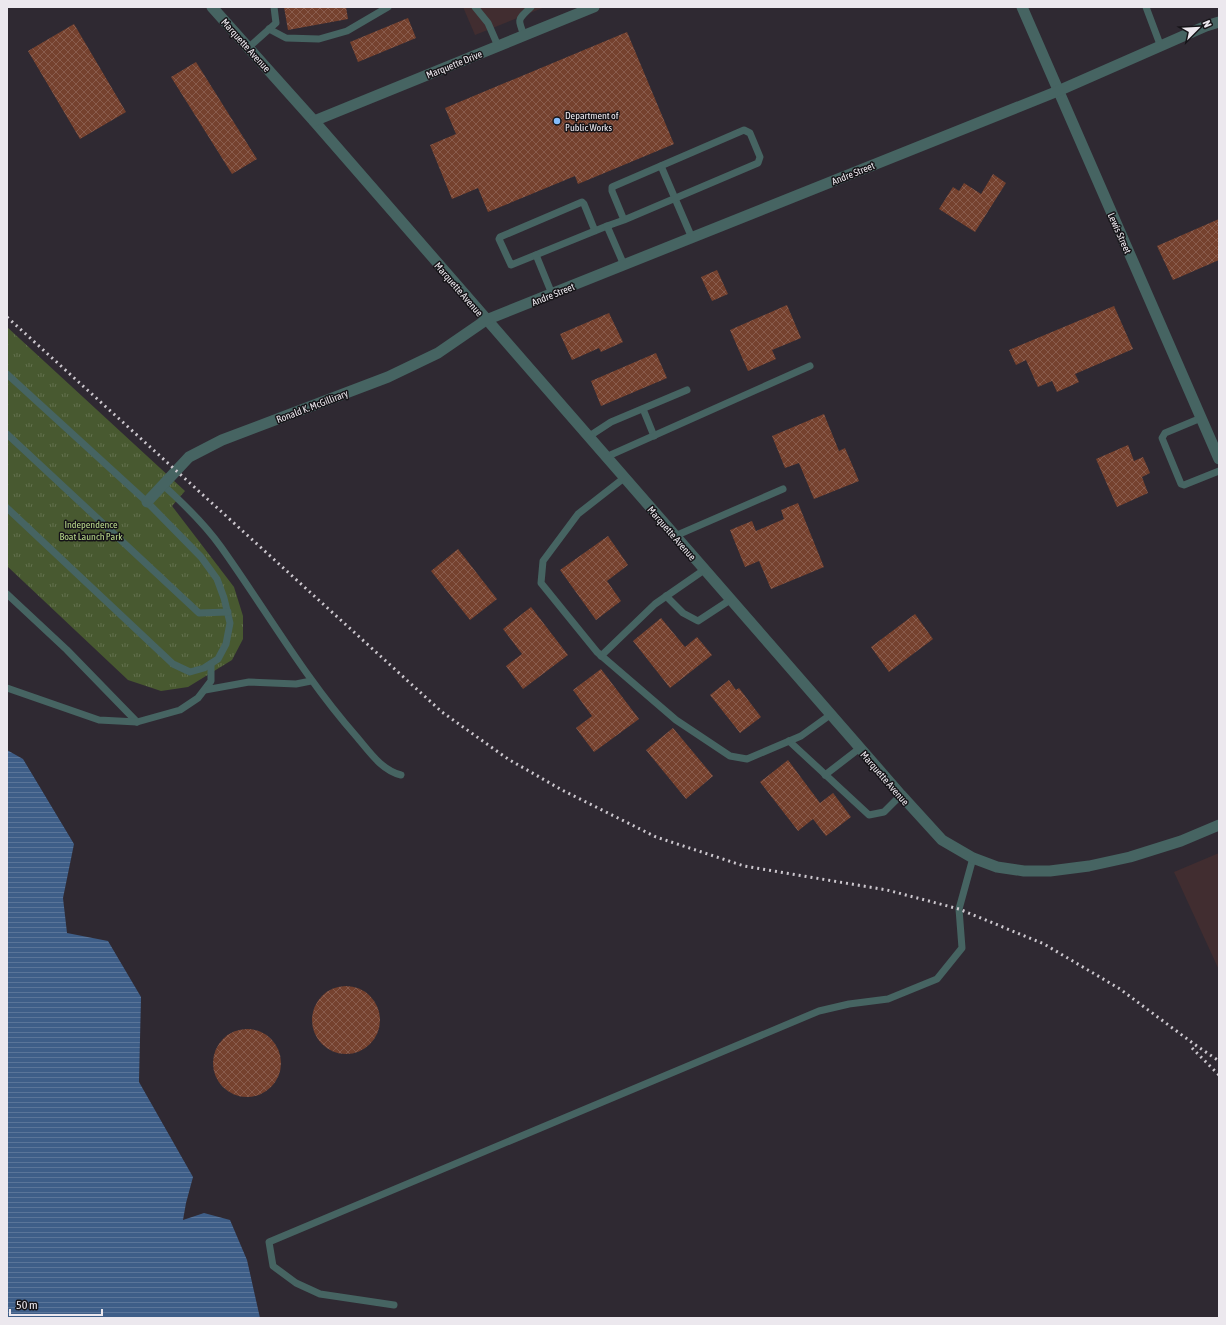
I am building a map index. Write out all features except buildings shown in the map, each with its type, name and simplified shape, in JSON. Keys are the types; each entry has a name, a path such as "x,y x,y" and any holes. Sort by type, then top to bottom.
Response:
{"street":[{"name":"Marquette Avenue","path":"212,7 314,122 830,715 942,840 973,858 997,867 1024,871 1050,871 1088,866 1130,857 1181,841 1219,825"},
{"name":"Marquette Drive","path":"314,122 594,7"},
{"name":"Lewis Street","path":"1022,7 1219,459"},
{"name":"Andre Street","path":"486,320 1058,91 1206,26 1219,22"},
{"name":"Ronald K. McGillirary","path":"147,502 189,457 205,448 222,440 388,377 438,353 486,320"}],"lane":[{"path":"248,48 276,23 274,7"},
{"path":"269,29 286,38 319,39 347,31 388,7"},
{"path":"475,7 488,22 498,46"},
{"path":"524,35 519,21 531,7"},
{"path":"1146,7 1161,46"},
{"path":"595,231 582,202 500,237 499,239 511,265 624,220 758,163 760,157 750,133 744,130 612,187 612,191 624,220"},
{"path":"661,166 692,238"},
{"path":"607,226 624,265"},
{"path":"536,255 552,294"},
{"path":"606,457 810,366"},
{"path":"7,374 147,502 201,558 217,579 224,598 230,622 226,644 218,659 204,668 190,672 173,664 7,508"},
{"path":"588,437 611,422 687,390"},
{"path":"642,409 654,436"},
{"path":"1201,418 1165,433 1162,438 1181,484 1184,485 1219,471"},
{"path":"7,434 200,613 228,612"},
{"path":"624,478 578,514 542,561 541,583 597,652 676,720 730,756 747,759 802,736 830,715"},
{"path":"163,485 197,517 220,546 311,681 350,729 378,761 392,772 401,775"},
{"path":"675,536 783,489"},
{"path":"601,656 655,604 704,570"},
{"path":"7,594 67,650 137,722"},
{"path":"666,596 683,613 698,621 730,600"},
{"path":"7,688 99,720 137,722 180,710 198,698 211,681 211,664"},
{"path":"205,690 249,682 296,684 311,681"},
{"path":"789,741 869,815 884,812 901,795"},
{"path":"825,774 860,748"},
{"path":"394,1305 320,1294 296,1283 273,1266 269,1242 819,1010 849,1004 888,999 936,979 962,948 959,909 973,858"}],"shaded area":[{"path":"463,7 545,7 475,35"},
{"path":"1219,853 1219,970 1174,872"}],"green space":[{"name":"Independence Boat Launch Park","path":"7,327 185,491 172,506 234,587 243,616 243,639 232,660 188,687 161,691 128,680 7,566"}],"water":[{"path":"7,750 23,759 74,844 63,898 67,933 108,941 141,997 139,1082 193,1177 183,1220 204,1213 230,1220 247,1260 260,1318 7,1318"}],"railway":[{"path":"7,317 442,712 508,759 562,790 656,837 744,866 887,890 959,909 1044,944 1120,989 1219,1061"},
{"path":"1192,1048 1219,1075"}],"place":[{"name":"Department of Public Works","path":"557,121"}]}
